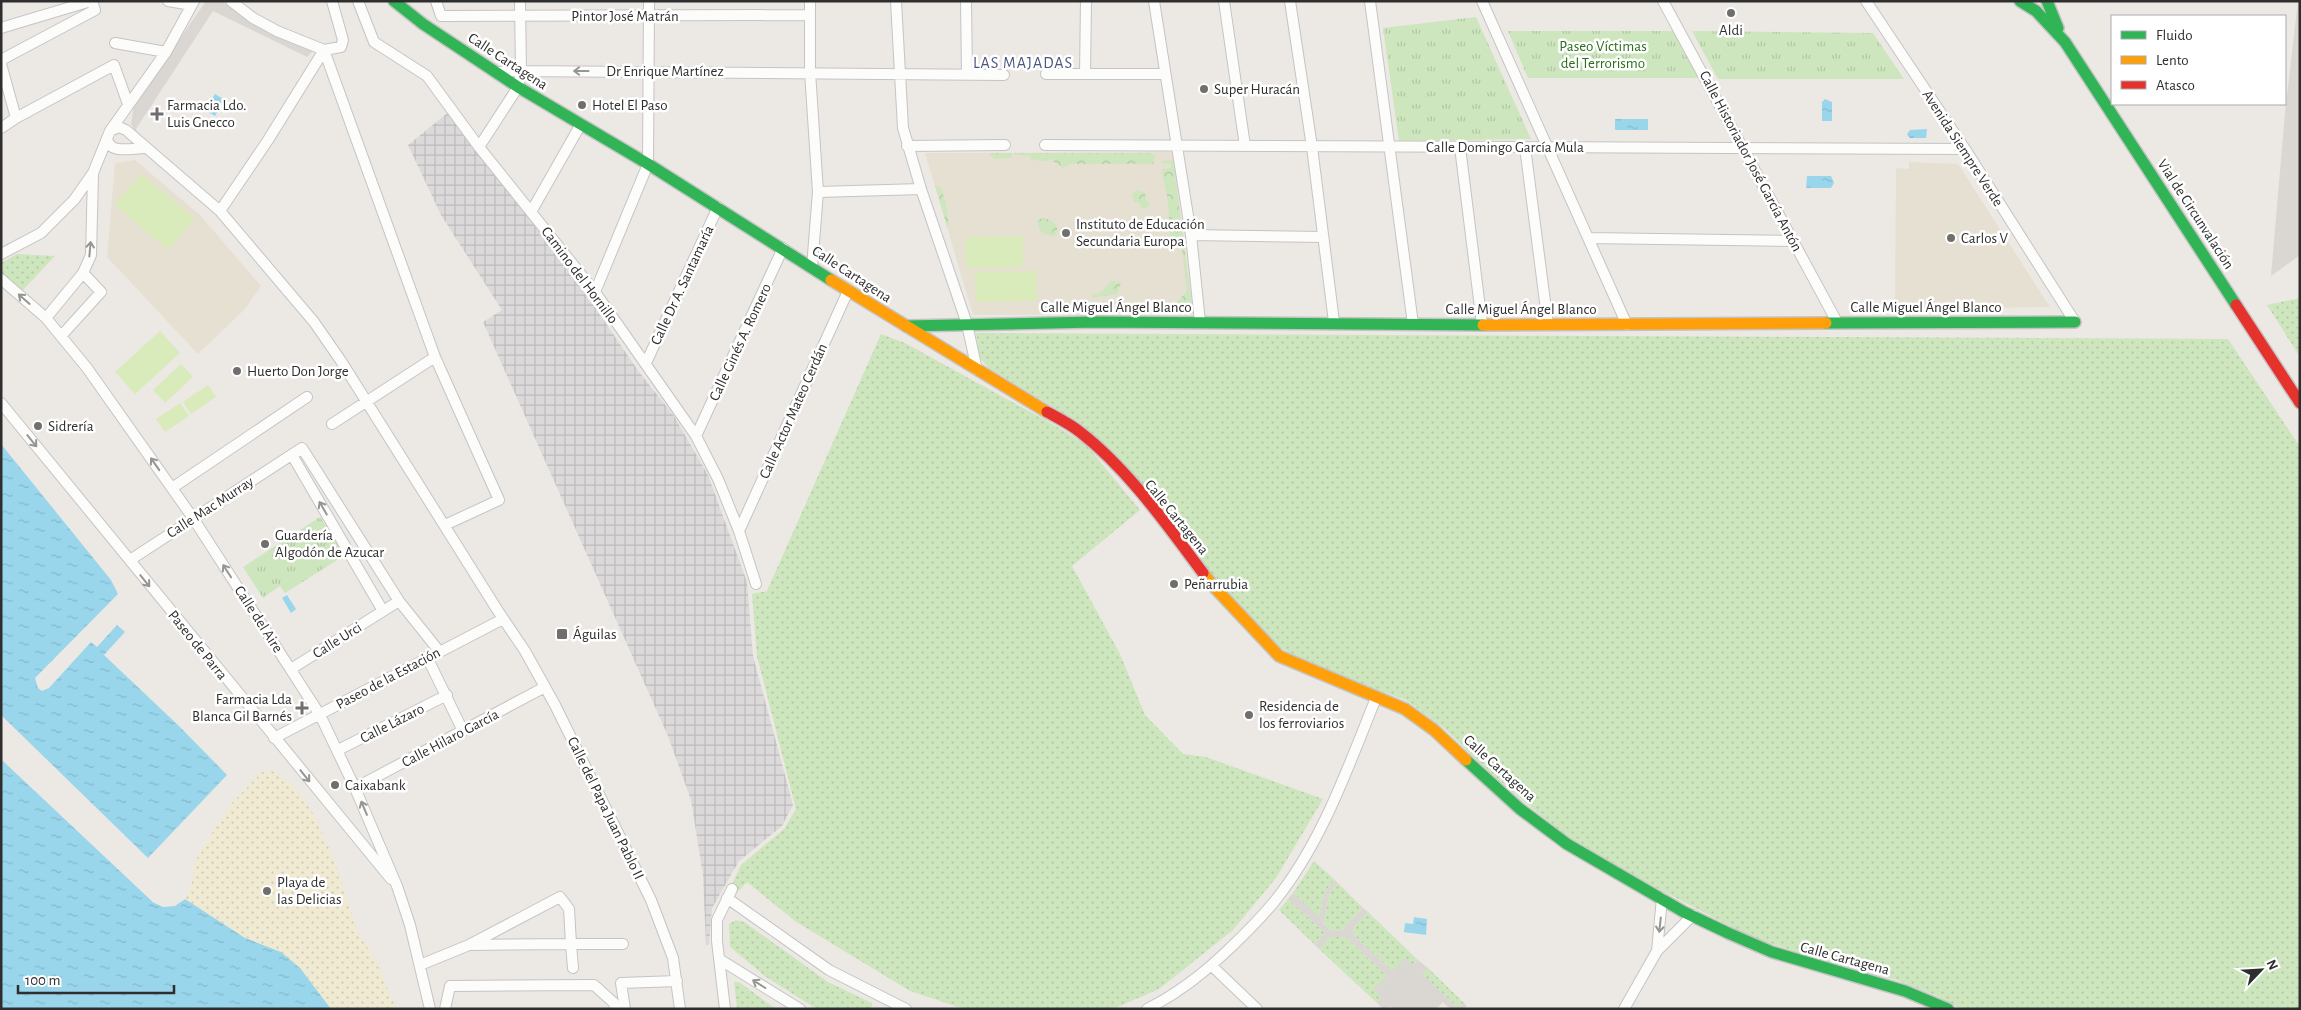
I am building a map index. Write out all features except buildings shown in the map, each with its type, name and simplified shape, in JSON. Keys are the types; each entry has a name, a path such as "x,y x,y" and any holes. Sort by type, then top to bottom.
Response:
{"main road":[{"name":"Calle Cartagena","path":"394,1 413,19 499,72 518,87 718,207 848,291 1057,417 1094,442 1162,520 1215,588 1279,656 1405,709 1424,720 1514,803 1552,834 1597,863 1743,941 1773,952 1889,985 1948,1009"},
{"name":"Vial de Circunvalación","path":"2020,1 2036,11 2065,42"},
{"name":"Vial de Circunvalación","path":"2048,1 2052,17 2065,42 2300,403"},
{"name":"Calle Miguel Ángel Blanco","path":"906,326 1200,322 1627,325 1838,322 2075,322"}],"street":[{"path":"46,318 83,273 91,255 93,173 108,134 166,52 193,3 168,1"},
{"path":"231,1 253,18 277,31 324,50 341,46 343,40 332,1"},
{"name":"Camino del Hornillo","path":"358,1 374,42 427,76 479,147 595,292 696,436 718,479 739,531 756,584"},
{"path":"427,26 441,16 436,1"},
{"path":"479,147 518,87 521,71 520,1"},
{"path":"595,292 648,164 649,1"},
{"path":"810,1 810,72 818,192 812,267"},
{"path":"896,1 903,128 920,188 967,324 977,370"},
{"path":"966,1 966,74"},
{"path":"1085,74 1086,1"},
{"path":"1154,1 1164,74 1191,234 1200,322"},
{"path":"1224,1 1245,146"},
{"path":"1290,1 1312,147 1334,322"},
{"path":"1370,1 1391,147 1413,324"},
{"path":"1482,1 1627,325"},
{"name":"Calle Historiador José García Antón","path":"1664,1 1838,322"},
{"name":"Avenida Siempre Verde","path":"1866,1 1965,149 2075,322"},
{"path":"1,28 93,4"},
{"path":"1,60 93,4"},
{"name":"Pintor José Matrán","path":"441,16 810,15"},
{"path":"115,43 166,52"},
{"path":"220,211 268,140 324,50"},
{"path":"324,50 435,357 499,500 445,525"},
{"path":"1,64 16,118"},
{"path":"1,128 114,65 126,106 127,131 130,140 119,149 97,160"},
{"name":"Dr Enrique Martínez","path":"499,72 810,72 1004,76"},
{"path":"1046,74 1164,74"},
{"path":"531,212 581,124"},
{"path":"108,134 119,127 127,131"},
{"name":"Calle del Papa Juan Pablo II","path":"127,131 220,211 314,322 341,361 525,651 545,687 651,900 673,958 680,1009"},
{"path":"108,134 109,145 119,149 145,148"},
{"path":"907,146 1005,145"},
{"name":"Calle Domingo García Mula","path":"1046,145 1965,149"},
{"path":"1460,147 1482,324"},
{"path":"1525,148 1548,325"},
{"path":"1,254 41,233 74,200 93,173"},
{"path":"818,192 920,188"},
{"name":"Calle Dr A. Santamaría","path":"646,363 718,207"},
{"path":"1191,234 1323,237"},
{"path":"1588,238 1794,241"},
{"name":"Calle Ginés A. Romero","path":"696,436 783,248"},
{"path":"62,335 102,292 83,273"},
{"name":"Calle del Aire","path":"1,279 46,318 62,335 87,368 193,518 320,715 338,750 397,886 410,925 430,1009"},
{"name":"Calle Actor Mateo Cerdán","path":"739,531 848,291"},
{"path":"332,424 435,357"},
{"path":"172,488 307,397"},
{"name":"Paseo de Parra","path":"1,403 397,886"},
{"path":"383,611 292,455 302,448 399,602 439,651"},
{"name":"Calle Mac Murray","path":"130,560 292,455"},
{"name":"Calle Urci","path":"291,668 399,602"},
{"name":"Paseo de la Estación","path":"274,738 503,619"},
{"path":"427,657 463,731"},
{"name":"Calle Hilaro García","path":"355,788 545,687"},
{"name":"Calle Lázaro","path":"338,750 446,695"},
{"path":"1147,1009 1178,991 1212,966 1246,934 1274,902 1307,852 1339,788 1376,698"},
{"path":"360,843 368,842 375,834"},
{"path":"725,1009 717,920 730,894 829,970 906,1009"},
{"path":"420,965 469,945 560,897 569,909 573,968"},
{"path":"1657,951 1662,898"},
{"path":"1624,1009 1657,951 1693,915"},
{"path":"469,945 623,944"},
{"path":"719,959 800,1009"},
{"path":"1212,966 1257,1009"},
{"path":"625,1009 621,983 677,981"},
{"path":"445,1009 450,986 594,985 614,1003 615,1009"}],"shaded area":[{"path":"206,1 221,1 268,33 313,51 307,57 213,11 136,129 139,137 131,124 134,105"},
{"path":"2298,1 2300,1 2300,255 2271,276 2285,113"},
{"path":"450,111 558,253 639,372 674,416 708,475 747,582 753,656 793,805 782,826 739,861 712,908 709,944 706,945 703,875 691,800 668,736 483,322 502,310 441,215 408,145"},
{"name":"Instituto de Educación Secundaria Europa","path":"1173,152 1194,314 973,315 925,153"},
{"path":"135,160 200,215 261,286 245,309 198,354 107,257 115,163"},
{"name":"Carlos V","path":"1909,162 1958,164 2050,307 1895,309 1896,168 1909,169"},
{"path":"1335,880 1338,883 1330,892 1323,923 1332,931 1342,930 1363,908 1368,912 1353,928 1354,935 1392,971 1406,958 1413,965 1418,960 1428,968 1422,974 1458,1008 1464,1003 1467,1006 1465,1009 1450,1009 1443,1002 1436,1009 1393,1009 1391,1007 1383,1009 1377,1003 1381,997 1374,989 1387,976 1346,937 1330,937 1319,949 1314,944 1325,933 1288,899 1293,893 1319,917 1325,891"}],"green space":[{"path":"1476,17 1531,139 1399,141 1383,28"},
{"name":"Paseo Víctimas del Terrorismo","path":"1508,31 1675,31 1700,78 1528,78"},
{"path":"1692,31 1873,33 1904,79 1718,79"},
{"path":"991,153 1011,153 1013,155 1011,158 994,159 990,155"},
{"path":"1015,153 1151,153 1155,156 1153,164 1070,164 1063,168 1050,159 1047,161 1031,160 1030,156 1015,155"},
{"path":"1173,160 1193,314 1144,314 1144,310 1170,310 1187,291 1181,241 1175,242 1170,234 1168,201 1162,172 1162,169 1170,168 1171,166 1170,163 1163,164 1161,161"},
{"path":"142,174 195,219 168,250 114,204"},
{"path":"935,185 941,188 946,203 949,225 947,226"},
{"path":"1137,190 1145,192 1146,200 1151,204 1144,209 1141,208 1140,203 1134,202 1132,195"},
{"path":"1043,218 1051,220 1057,226 1055,236 1045,234 1040,230 1037,220"},
{"path":"1023,236 1023,267 966,268 966,237"},
{"path":"17,254 55,256 22,291 1,273 1,263"},
{"path":"1036,271 1037,301 976,302 975,272"},
{"path":"1111,281 1116,281 1115,284 1118,281 1121,283 1117,294 1091,298 1093,295 1100,293"},
{"path":"2300,298 2300,357 2267,305"},
{"path":"160,331 180,353 135,394 115,372"},
{"path":"976,333 2228,339 2300,447 2300,1009 1961,1009 1937,996 1897,980 1751,937 1605,861 1561,833 1484,767 1445,729 1406,700 1302,661 1276,645 1214,577 1139,481 1112,452 1085,427 989,368 980,358"},
{"path":"881,334 905,343 1063,430 1087,446 1140,510 1072,566 1120,654 1145,715 1183,754 1206,757 1323,799 1276,878 1233,930 1159,989 1113,1009 964,1009 910,991 795,921 747,882 719,912 741,865 784,829 796,809 757,656 752,594 767,591"},
{"path":"181,364 193,377 165,403 153,390"},
{"path":"208,385 216,397 191,414 183,402"},
{"path":"180,403 189,416 165,432 156,419"},
{"path":"320,517 345,555 285,593 280,586 263,598 243,567"},
{"path":"1314,861 1335,880 1325,891 1319,918 1293,893"},
{"path":"1338,883 1363,908 1342,930 1332,931 1323,922 1330,892"},
{"path":"1288,899 1325,933 1314,944 1279,910"},
{"path":"1368,912 1418,960 1413,965 1392,971 1354,935 1353,928"},
{"path":"736,920 744,922 828,982 872,1003 872,1009 817,1009 766,977 730,947 729,924"},
{"path":"1330,937 1346,937 1387,976 1381,997 1377,1003 1319,949"},
{"path":"1428,968 1464,1003 1458,1008 1422,974"},
{"path":"734,982 739,982 776,1009 737,1009"}],"sand":[{"name":"Playa de las Delicias","path":"273,771 299,791 315,817 334,859 358,932 376,961 396,1009 331,1009 300,968 281,953 245,938 185,899 192,883 195,862 202,848 232,803 262,772"}],"water":[{"path":"215,94 225,100 215,116 205,110"},
{"path":"1825,99 1832,102 1832,121 1822,121 1822,102"},
{"path":"1615,119 1648,119 1648,130 1615,130"},
{"path":"1927,129 1926,138 1910,138 1907,134 1910,130"},
{"path":"1807,176 1831,176 1834,183 1831,188 1806,188"},
{"path":"1,444 111,580 118,594 35,678 38,688 42,691 49,688 91,642 97,647 117,625 125,632 104,655 180,727 227,775 148,858 1,715"},
{"path":"287,595 296,609 291,613 282,598"},
{"path":"1,759 153,902 162,906 169,906 185,899 245,938 281,952 300,968 331,1009 1,1009"},
{"path":"1414,917 1427,919 1426,935 1404,932 1405,923 1413,924"}],"pier":[{"path":"1,757 154,900 163,905 174,903 186,897 185,899 175,906 163,907 153,902"}],"traffic: fast":[{"path":"394,1 423,24 518,87 648,164 831,280"},
{"path":"2020,1 2036,11 2065,42 2236,305"},
{"path":"2047,1 2058,28"},
{"path":"906,326 1096,322 1483,325"},
{"path":"1826,323 2075,322"},
{"path":"1466,760 1520,809 1567,844 1684,912 1772,952 1905,991 1948,1009"}],"traffic: slow":[{"path":"831,280 1047,412"},
{"path":"1483,325 1826,323"},
{"path":"1203,573 1279,656 1405,709 1434,730 1466,760"}],"traffic: jam":[{"path":"2236,305 2300,403"},
{"path":"1047,412 1076,429 1098,447 1131,480 1203,573"}],"place":[{"name":"Aldi","path":"1731,13"},
{"name":"Super Huracán","path":"1204,89"},
{"name":"Hotel El Paso","path":"582,105"},
{"name":"Farmacia Ldo. Luis Gnecco","path":"157,114"},
{"name":"Instituto de Educación Secundaria Europa","path":"1066,233"},
{"name":"Carlos V","path":"1951,238"},
{"name":"Huerto Don Jorge","path":"237,371"},
{"name":"Sidrería","path":"38,426"},
{"name":"Guardería Algodón de Azucar","path":"265,544"},
{"name":"Peñarrubia","path":"1174,584"},
{"name":"Águilas","path":"562,634"},
{"name":"Farmacia Lda Blanca Gil Barnés","path":"302,708"},
{"name":"Residencia de los ferroviarios","path":"1249,715"},
{"name":"Caixabank","path":"335,785"},
{"name":"Playa de las Delicias","path":"267,891"}],"district":[{"name":"LAS MAJADAS","path":"1023,62"}]}
